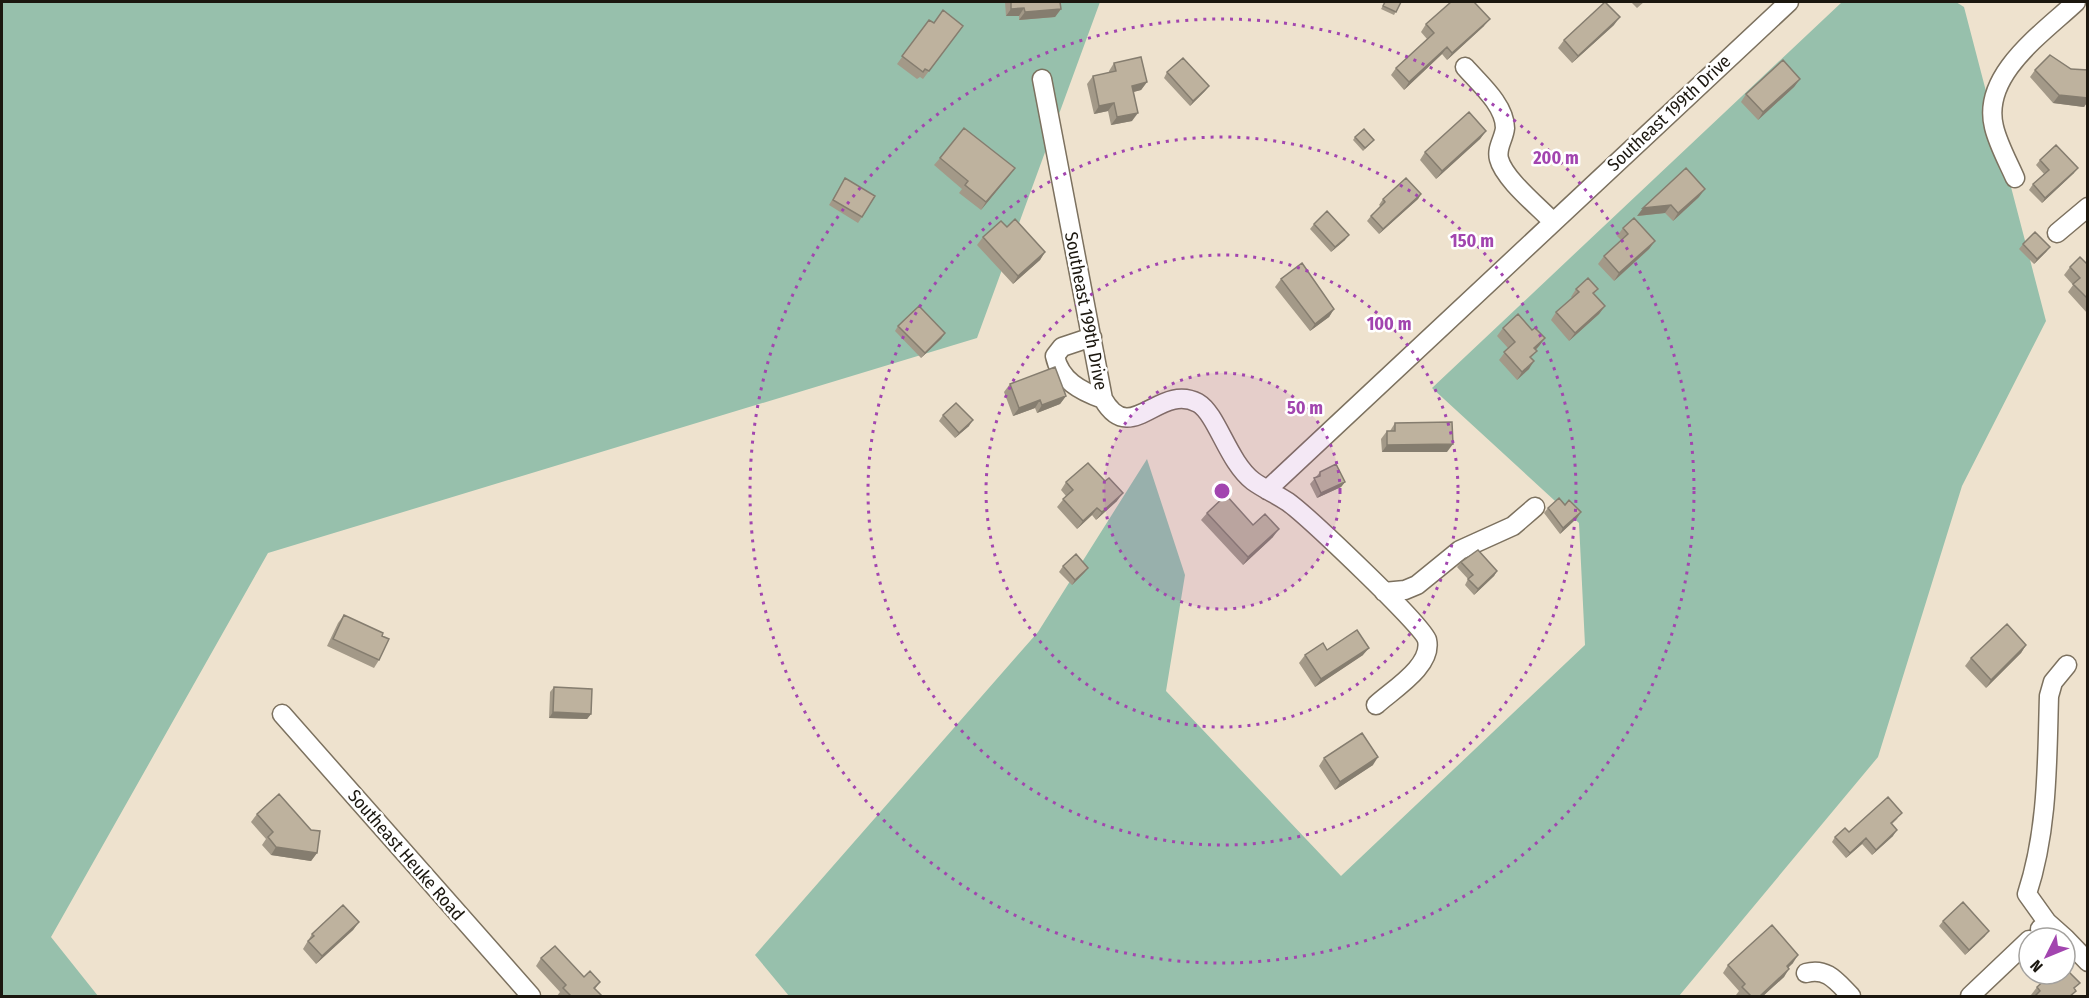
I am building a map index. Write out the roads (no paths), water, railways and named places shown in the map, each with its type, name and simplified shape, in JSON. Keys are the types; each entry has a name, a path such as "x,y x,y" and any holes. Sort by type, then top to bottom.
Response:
{"street":[{"name":"Southeast 199th Drive","path":"1042,79 1103,399 1110,411 1123,418 1139,416 1171,399 1188,399 1200,405 1235,463 1244,474 1267,490 1789,2"},
{"path":"2015,178 1994,126 1992,99 2005,70 2077,2 2088,12"},
{"path":"1465,67 1488,93 1504,124 1505,132 1498,148 1504,170 1553,222"},
{"path":"2057,233 2088,207"},
{"path":"1092,337 1062,346 1055,356 1058,370 1073,385 1103,399"},
{"path":"1267,490 1299,512 1384,591 1419,627 1427,639 1427,654 1418,667 1376,705"},
{"path":"1384,591 1405,590 1417,585 1460,550 1513,526 1535,507"},
{"path":"2052,926 2028,894 2038,862 2045,800 2049,696 2053,682 2067,665"},
{"name":"Southeast Heuke Road","path":"282,714 531,996"},
{"path":"2043,926 2047,922"},
{"path":"1970,996 2017,951"},
{"path":"2077,951 2088,962"},
{"path":"1806,973 1818,970 1832,976 1851,996"}]}
